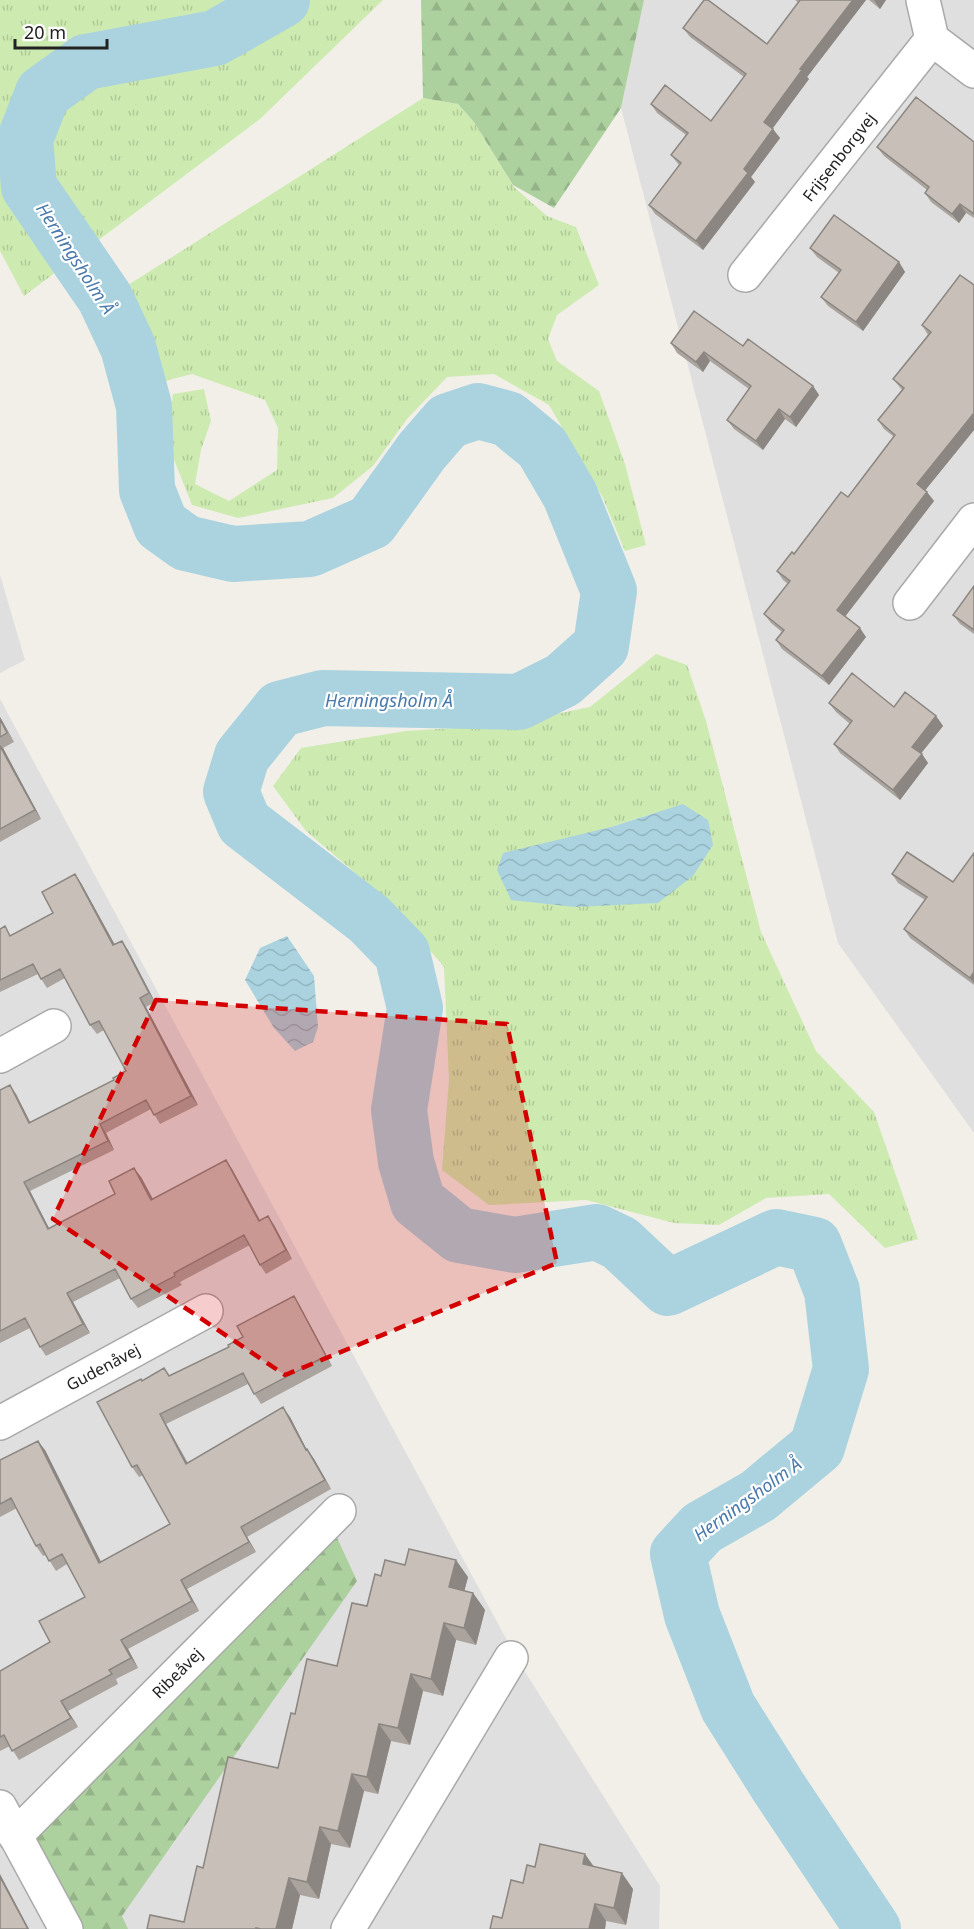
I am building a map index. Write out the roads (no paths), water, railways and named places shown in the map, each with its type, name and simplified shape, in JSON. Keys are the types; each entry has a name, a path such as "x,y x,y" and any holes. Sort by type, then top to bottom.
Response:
{"street":[{"path":"923,0 932,39 974,71"},
{"name":"Frijsenborgvej","path":"745,275 932,39"},
{"path":"910,603 974,520"},
{"path":"0,1056 54,1026"},
{"name":"Gudenåvej","path":"0,1423 206,1311"},
{"name":"Ribeåvej","path":"15,1836 339,1511"},
{"path":"348,1929 511,1658"},
{"path":"0,1808 66,1929"}],"water":[{"path":"683,804 708,820 713,845 693,876 658,903 575,907 511,900 497,870 503,853 611,827"},
{"path":"287,936 314,976 318,1027 313,1042 295,1051 274,1028 245,980 260,948"}],"waterway":[{"name":"Herningsholm Å","path":"282,0 215,38 86,62 43,93 25,139 29,187 105,298 128,347 144,406 147,490 161,525 186,543 233,554 310,549 371,522 422,451 448,421 478,411 508,419 542,447 570,495 609,591 601,646 563,680 519,702 323,698 280,709 242,756 231,792 244,823 369,919 402,953 415,1008 399,1110 406,1162 418,1202 459,1235 515,1245 597,1232 620,1243 668,1288 776,1237 814,1245 832,1291 841,1369 817,1447 758,1496 702,1528 678,1554 692,1615 728,1707 873,1929"},
{"path":"849,1929 858,1907"}]}
